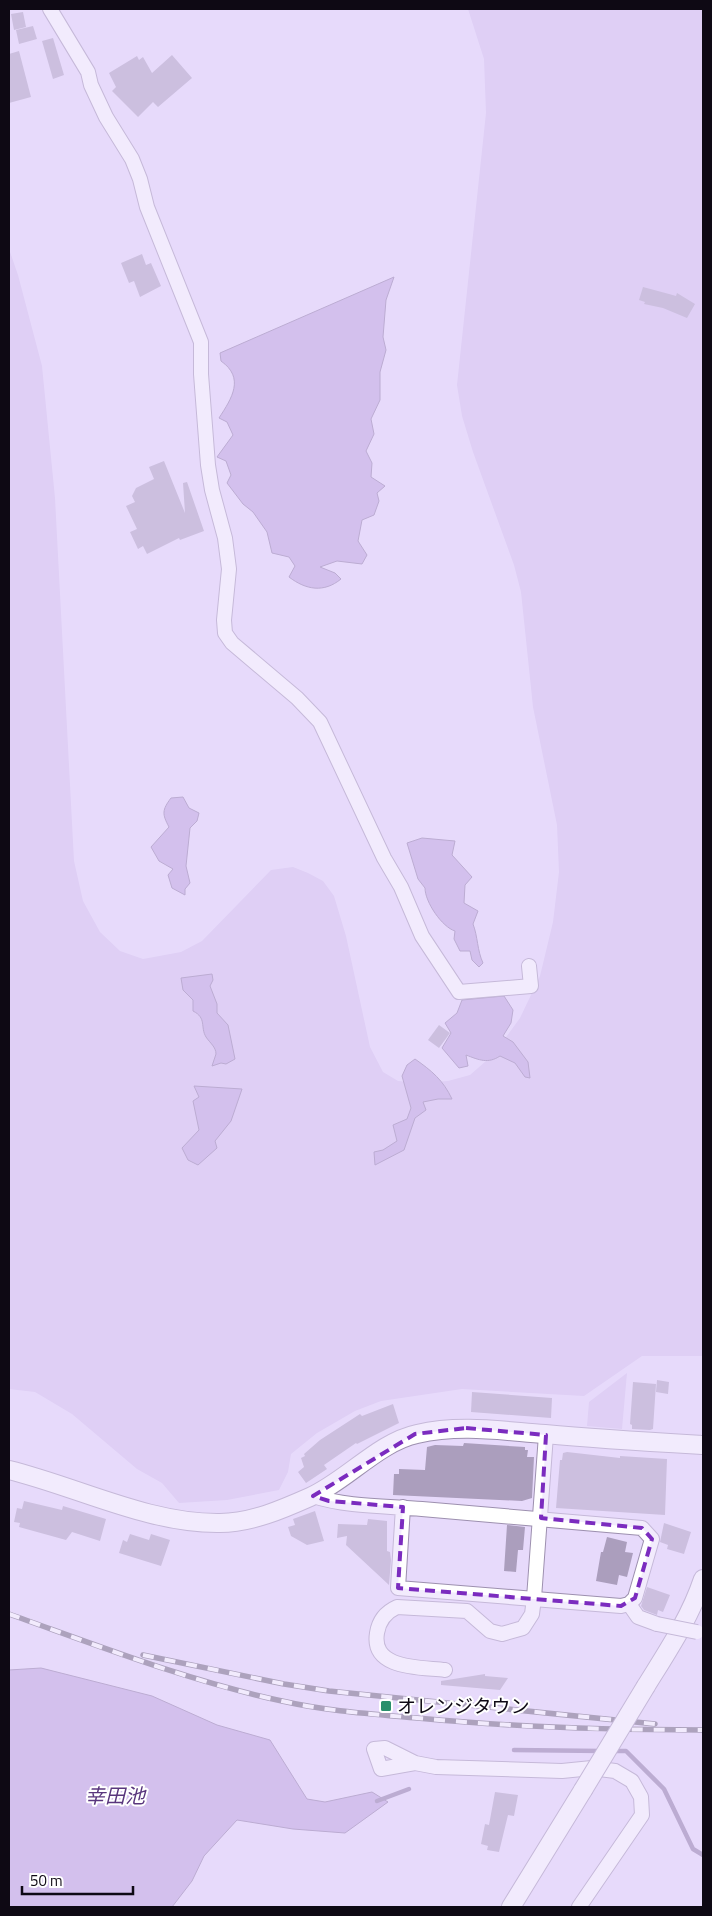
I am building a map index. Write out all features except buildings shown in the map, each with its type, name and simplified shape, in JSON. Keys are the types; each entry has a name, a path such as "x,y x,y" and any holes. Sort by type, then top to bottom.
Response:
{"street":[{"path":"50,9 88,72 91,85 106,117 132,158 140,179 147,207 201,342 201,374 208,465 212,490 225,538 229,569 224,620 225,633 232,643 297,698 320,722 384,858 401,887 422,936 459,992 531,986 529,966"},
{"path":"9,1470 66,1486 139,1511 177,1519 221,1523 259,1516 313,1496 396,1442 416,1434 466,1428 703,1446"},
{"path":"445,1670 396,1665 384,1658 378,1646 377,1635 380,1622 388,1611 397,1606 467,1611 490,1631 502,1634 523,1628 532,1614 534,1598 546,1434"},
{"path":"313,1496 329,1501 541,1518 642,1528 652,1539 634,1598 629,1604 621,1606 398,1588 403,1507"},
{"path":"511,1907 678,1635 697,1597 703,1579"},
{"path":"629,1604 638,1617 657,1624 700,1633"},
{"path":"414,1763 436,1767 562,1771 592,1768 615,1771 632,1781 641,1797 642,1815 579,1907"}],"highlighted area":[{"path":"466,1428 546,1435 541,1518 642,1528 652,1539 635,1598 621,1606 398,1588 403,1507 329,1501 313,1496 415,1434"}],"shaded area":[{"path":"468,9 703,9 703,1356 642,1356 584,1396 462,1389 381,1401 355,1411 317,1433 291,1454 288,1472 279,1490 227,1500 179,1503 162,1483 137,1469 72,1414 35,1392 9,1389 9,249 18,275 42,366 55,498 74,861 83,901 100,932 120,951 143,959 181,952 202,941 271,870 293,867 323,881 334,896 346,936 370,1047 383,1072 398,1081 421,1083 448,1081 470,1075 494,1054 520,1018 540,976 553,922 559,872 557,825 533,707 521,592 514,565 473,452 462,416 457,385 486,113 484,59"},
{"path":"627,1373 622,1429 587,1426 589,1402"}],"water":[{"path":"394,277 386,300 383,337 386,350 380,372 380,400 371,419 374,434 366,451 372,463 371,477 385,486 377,493 379,501 374,515 362,520 358,541 367,555 362,564 337,561 320,567 335,573 341,579 322,588 308,587 289,577 295,566 289,557 272,553 267,532 253,512 243,504 227,483 231,475 226,461 217,457 233,435 227,422 219,418 232,396 234,388 233,374 221,361 220,353"},
{"path":"183,797 189,808 199,813 197,821 190,828 186,866 190,883 185,889 185,895 172,888 168,875 173,869 159,861 151,847 169,827 164,812 168,802 171,798"},
{"path":"422,838 455,841 452,855 472,877 465,885 464,903 478,911 473,924 483,963 479,967 472,960 470,951 460,951 454,939 455,931 445,925 435,913 428,900 425,888 418,879 407,843"},
{"path":"212,974 213,980 210,986 217,1004 217,1013 228,1025 235,1059 226,1064 221,1063 212,1066 216,1054 215,1049 204,1033 202,1020 193,1011 193,1000 183,990 181,978"},
{"path":"504,996 513,1010 511,1023 503,1036 513,1042 528,1062 530,1078 525,1077 515,1063 500,1056 487,1061 466,1055 468,1066 459,1068 442,1048 451,1033 445,1023 457,1013 462,1000"},
{"path":"415,1059 436,1076 445,1086 452,1099 423,1102 426,1110 415,1118 404,1150 375,1165 374,1152 383,1150 397,1141 393,1125 407,1119 411,1108 402,1076 407,1065"},
{"path":"194,1086 242,1089 231,1121 215,1141 217,1148 198,1165 188,1160 182,1148 199,1130 193,1101 199,1097"},
{"name":"幸田池","path":"41,1668 152,1696 217,1725 270,1740 307,1799 325,1802 372,1792 388,1802 345,1833 293,1829 237,1820 204,1856 192,1881 172,1907 9,1907 9,1670"}],"waterway":[{"path":"514,1750 602,1751"},
{"path":"612,1751 626,1751 664,1789 693,1849 703,1855"},
{"path":"377,1801 409,1789"}],"railway":[{"path":"9,1614 178,1673 247,1693 315,1707 366,1714 488,1724 595,1729 703,1730"},
{"path":"143,1655 284,1684 329,1691 655,1724"}],"place":[{"name":"オレンジタウン","path":"386,1706"}]}
